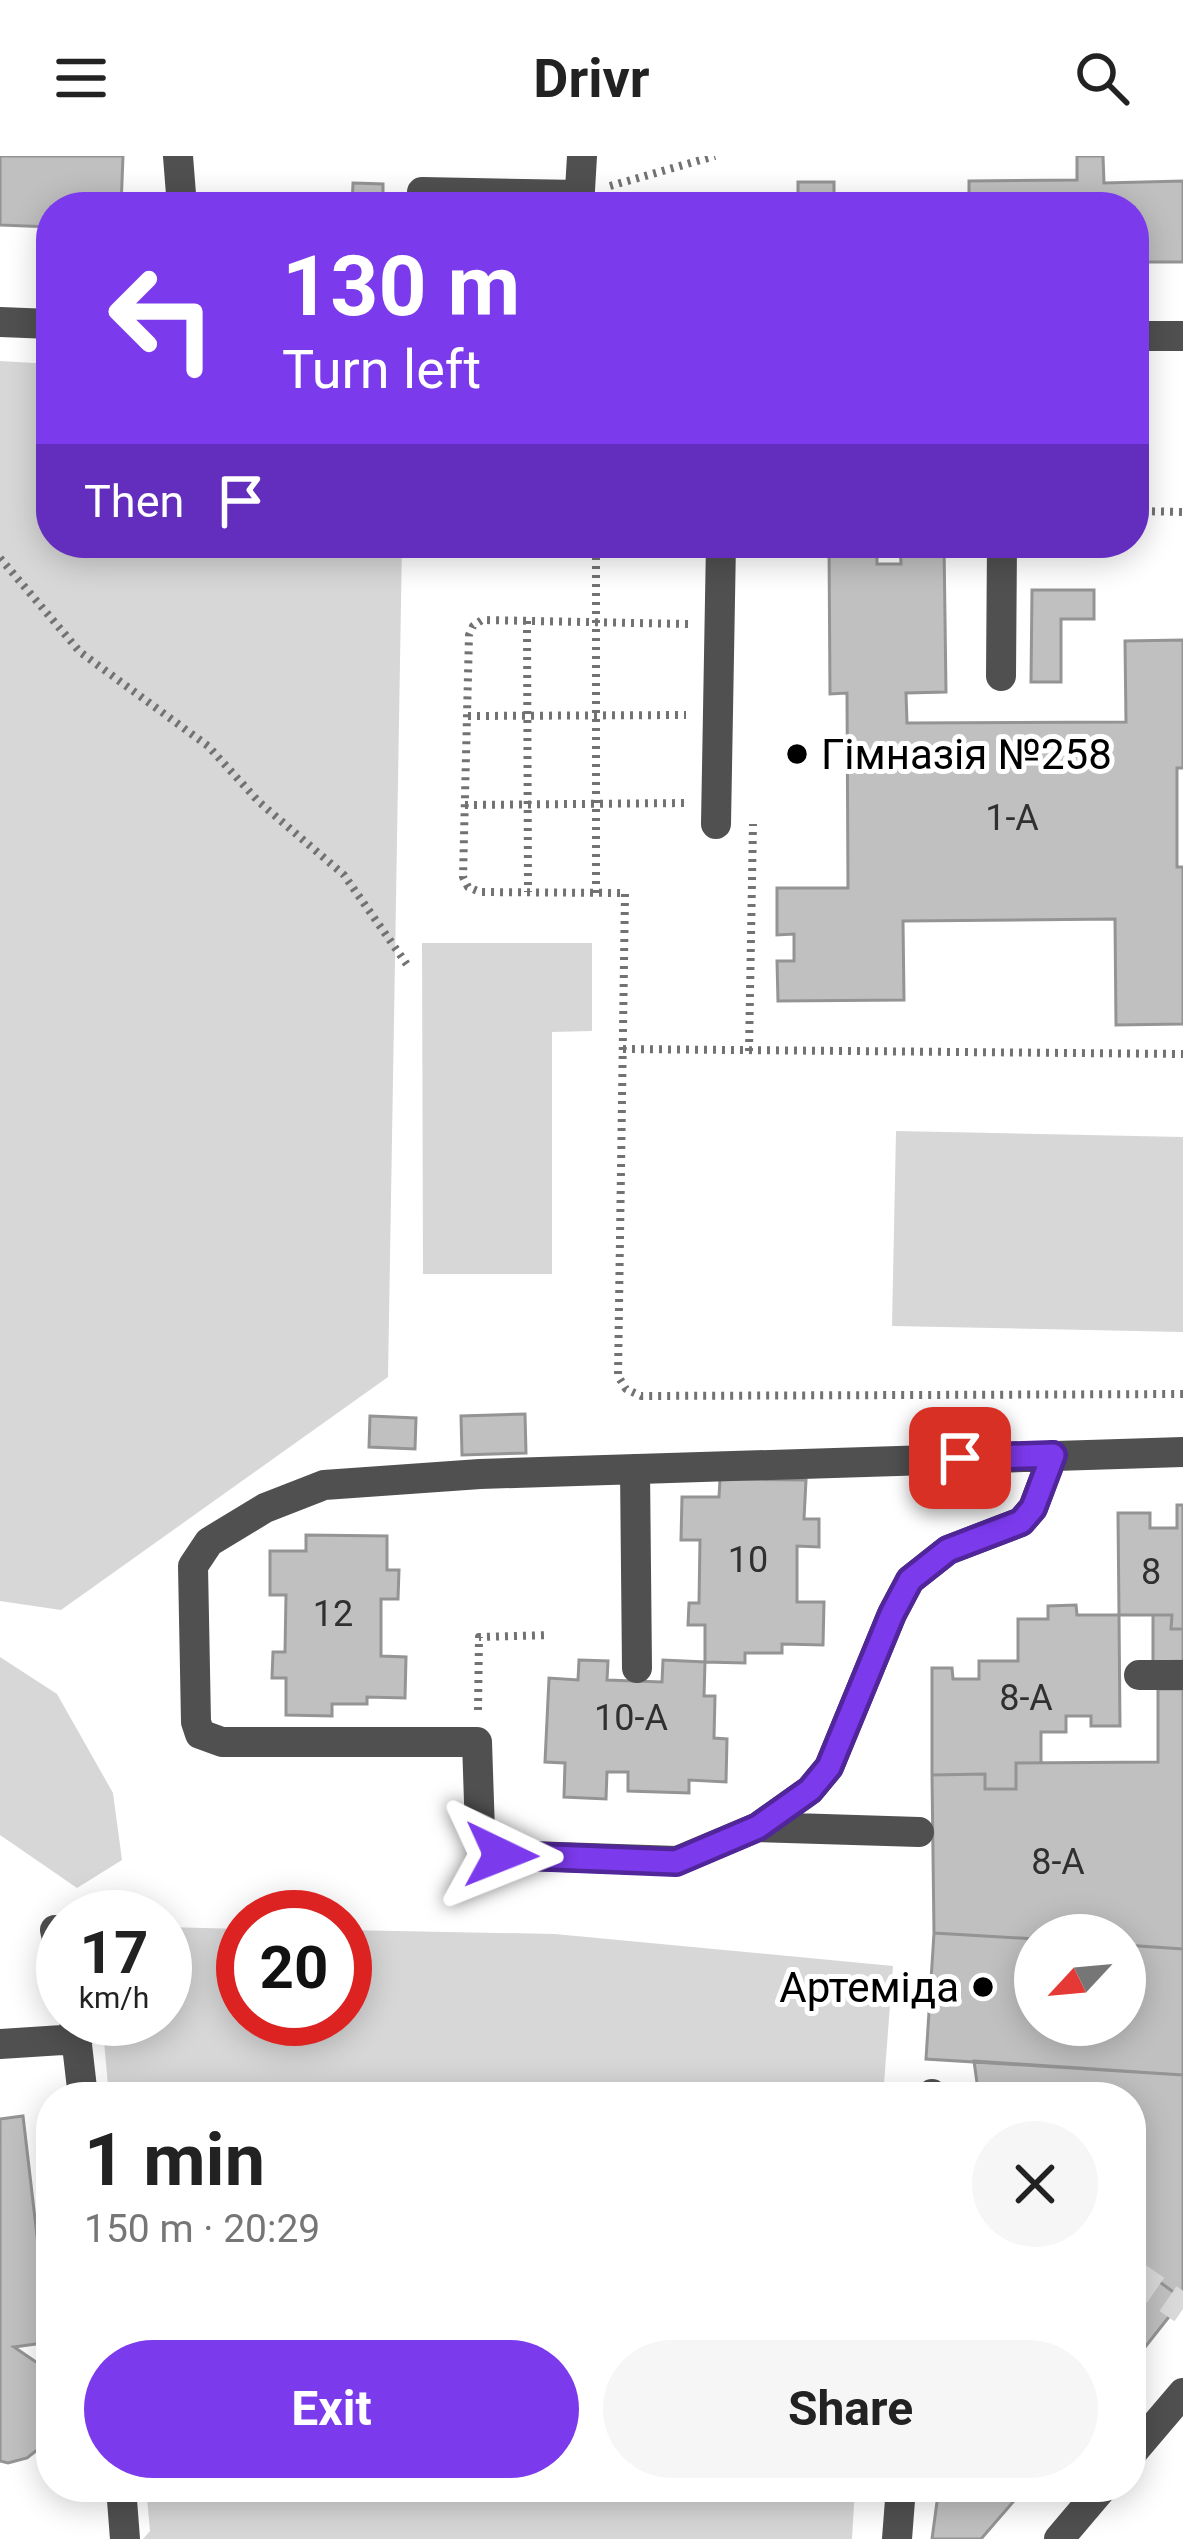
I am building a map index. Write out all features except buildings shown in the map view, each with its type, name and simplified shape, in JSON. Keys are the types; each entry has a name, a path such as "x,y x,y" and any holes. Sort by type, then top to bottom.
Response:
{"street":[{"path":"178,156 181,192"},
{"path":"579,192 581,156"},
{"path":"0,322 36,323"},
{"path":"1149,336 1183,336"},
{"path":"716,814 721,558"},
{"path":"1001,676 1002,558"},
{"path":"1053,1455 1033,1508 1021,1522 948,1550 910,1580 829,1767 810,1790 758,1827 676,1862 501,1855 487,1850 480,1832 477,1742 222,1742 200,1734 196,1722 193,1566 200,1553 209,1542 265,1508 324,1485 635,1469 1053,1455 1183,1453"},
{"path":"635,1469 638,1668"},
{"path":"1138,1675 1183,1675"},
{"path":"758,1827 919,1832"},
{"path":"0,2044 36,2037"},
{"path":"78,2046 81,2082"},
{"path":"1146,2436 1183,2392"},
{"path":"122,2502 125,2539"},
{"path":"897,2539 900,2502"},
{"path":"1059,2539 1090,2502"}],"path":[{"path":"606,192 716,156"},
{"path":"1149,511 1183,512"},
{"path":"0,558 80,652 208,746 259,802 344,875 408,966"},
{"path":"596,558 596,893"},
{"path":"719,625 482,620 472,626 469,635 463,878 480,892 626,893 618,1376 626,1389 641,1396 1183,1394"},
{"path":"527,621 529,892"},
{"path":"468,716 718,715"},
{"path":"465,805 596,804 716,814 753,824 749,1051"},
{"path":"623,1049 1183,1054"},
{"path":"477,1742 479,1637 549,1635"}],"shaded area":[{"path":"0,361 36,363 36,558 402,558 388,1377 61,1610 0,1601"},
{"path":"422,943 592,943 592,1031 552,1032 552,1274 423,1274"},
{"path":"896,1131 1183,1137 1183,1332 892,1326"},
{"path":"0,1657 57,1694 113,1793 122,1860 77,1888 0,1835"},
{"path":"192,1928 216,1928 216,2046 372,2046 372,1931 555,1934 893,1966 884,2082 108,2082 104,2046 192,2046"},
{"path":"147,2502 854,2502 852,2539 143,2539 150,2531"}],"tunnel":[{"path":"1146,2283 1183,2309"}],"place":[{"name":"Гімназія №258","path":"797,754"},
{"name":"Артеміда","path":"983,1987"}],"route":[{"path":"501,1855 676,1862 758,1827 810,1790 829,1767 910,1580 948,1550 1021,1522 1033,1508 1053,1455 960,1458"}]}
